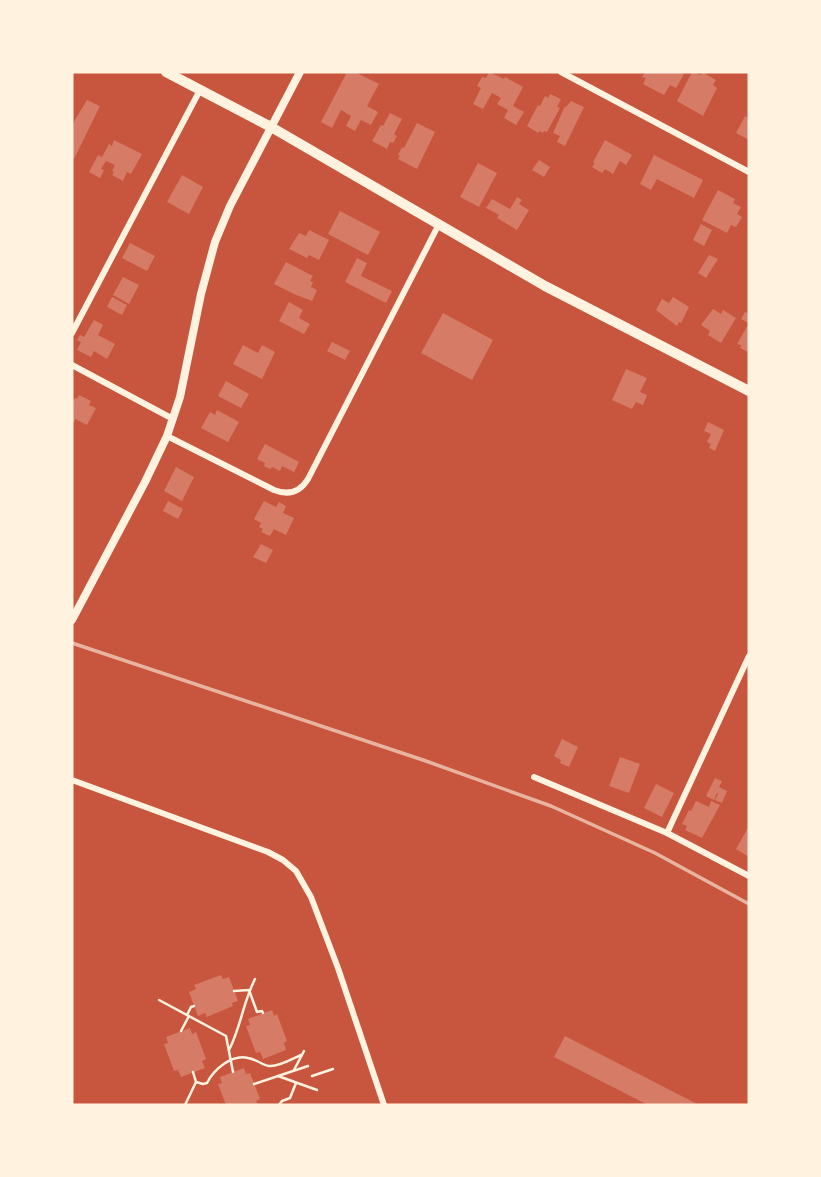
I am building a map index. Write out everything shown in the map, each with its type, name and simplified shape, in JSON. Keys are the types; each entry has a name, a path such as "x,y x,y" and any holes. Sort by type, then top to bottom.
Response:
{"highway":[{"path":"166,72 271,127 545,286 749,391"}],"main road":[{"path":"72,620 167,436 184,379 209,261 230,206 300,72"}],"street":[{"path":"561,72 749,172"},
{"path":"72,333 200,90"},
{"path":"167,436 282,493 292,493 303,486 439,224"},
{"path":"72,365 173,419"},
{"path":"667,833 749,656"},
{"path":"534,777 667,833 749,876"},
{"path":"72,780 268,852 296,871 319,917 384,1105"}],"path":[{"path":"229,1050 255,979"},
{"path":"234,991 249,990"},
{"path":"249,990 257,1012 263,1013"},
{"path":"159,1000 226,1037 233,1072"},
{"path":"244,1007 253,1002"},
{"path":"181,1031 191,1007 194,1006"},
{"path":"196,1082 207,1083 211,1074 231,1060 246,1057 263,1065 275,1066 303,1053 294,1070"},
{"path":"254,1084 308,1066"},
{"path":"312,1076 333,1069"},
{"path":"185,1105 196,1082 193,1072"},
{"path":"278,1076 317,1090"},
{"path":"292,1103 290,1098 296,1083"},
{"path":"279,1105 286,1098 290,1098"}],"building":[{"path":"347,72 355,72 379,84 367,106 378,112 371,125 361,120 355,131 346,126 351,116 341,110 332,128 321,122"},
{"path":"489,72 523,87 513,106 524,112 516,125 504,118 508,110 497,104 501,98 492,93 483,109 473,104 481,88 477,86"},
{"path":"645,72 684,74 676,88 670,85 664,95 643,84 646,78 642,77"},
{"path":"692,72 701,75 702,72 716,80 713,85 717,88 703,116 677,101"},
{"path":"550,94 561,99 557,107 560,108 547,132 538,133 527,126 538,105"},
{"path":"87,100 100,106 74,159 72,125"},
{"path":"571,101 584,107 565,146 557,142 560,136 553,133 565,106"},
{"path":"390,113 402,119 394,134 397,136 387,149 372,141"},
{"path":"745,116 749,119 749,140 736,133"},
{"path":"417,123 435,132 417,169 398,159 398,155"},
{"path":"114,140 142,154 131,174 127,172 123,181 112,175 115,165 106,161 100,178 89,172 98,155 102,157"},
{"path":"605,140 632,155 626,165 620,161 613,174 605,169 602,173 592,167"},
{"path":"654,155 703,180 694,198 657,179 651,190 640,184"},
{"path":"539,160 550,167 544,177 532,170"},
{"path":"478,163 497,173 479,207 460,197"},
{"path":"182,175 203,187 189,214 167,202"},
{"path":"718,190 735,199 733,203 741,207 737,214 742,217 736,227 731,225 727,233 702,220"},
{"path":"517,197 522,200 519,204 529,210 517,230 486,208 492,199 510,209"},
{"path":"340,211 380,232 368,255 328,234"},
{"path":"701,224 712,230 704,246 693,240"},
{"path":"309,230 329,240 319,260 309,255 307,258 289,249 299,233 306,236"},
{"path":"130,243 155,256 147,271 122,258"},
{"path":"709,255 718,259 706,278 698,273"},
{"path":"357,258 367,263 361,276 392,291 386,303 345,282"},
{"path":"286,262 313,276 311,287 317,290 312,301 274,284"},
{"path":"123,277 139,285 129,304 113,295"},
{"path":"112,297 127,305 122,315 107,307"},
{"path":"673,297 689,307 677,326 656,310 662,299 669,303"},
{"path":"289,302 303,310 299,318 310,324 304,334 279,321"},
{"path":"713,309 721,314 723,310 736,318 721,343 708,335 710,331 701,325"},
{"path":"745,312 749,314 749,323 741,319"},
{"path":"443,313 493,340 472,380 421,353"},
{"path":"94,320 103,325 98,335 115,344 107,359 94,351 91,357 77,350 81,342 77,340 80,335 84,337"},
{"path":"749,323 749,349 748,352 737,344"},
{"path":"332,342 350,351 345,360 327,351"},
{"path":"243,345 258,353 262,345 275,352 262,379 233,364"},
{"path":"626,369 647,378 640,392 647,395 643,405 636,402 632,409 612,400"},
{"path":"226,381 249,394 241,408 218,396"},
{"path":"79,395 91,401 89,405 96,408 87,425 75,419 74,423 72,422 72,403"},
{"path":"217,410 239,422 228,442 201,428 210,412 215,415"},
{"path":"708,422 724,430 715,451 709,448 711,444 707,442 711,434 704,431"},
{"path":"265,444 299,462 294,472 282,466 280,471 264,466 265,463 257,459"},
{"path":"176,467 194,477 182,501 164,491"},
{"path":"168,501 183,509 178,519 163,511"},
{"path":"264,501 276,507 279,502 286,506 283,513 294,518 286,535 274,529 270,536 261,532 261,523 254,519"},
{"path":"261,544 273,550 266,563 253,557"},
{"path":"562,739 578,747 569,767 554,756"},
{"path":"620,757 640,764 629,793 609,786"},
{"path":"715,778 722,781 719,787 727,791 722,803 715,800 717,793 714,800 706,796"},
{"path":"656,784 674,793 662,817 644,808"},
{"path":"696,801 709,807 711,801 720,805 702,838 685,830 687,826 682,824"},
{"path":"749,826 749,857 736,849"},
{"path":"221,975 223,979 229,977 238,1001 232,1003 233,1006 207,1017 205,1013 198,1016 189,992 196,989 194,985"},
{"path":"272,1010 274,1016 277,1014 287,1041 284,1043 286,1050 263,1059 260,1052 256,1053 246,1026 250,1025 248,1019"},
{"path":"190,1028 192,1034 196,1032 206,1059 202,1061 205,1068 181,1077 178,1070 174,1071 164,1044 168,1043 166,1037"},
{"path":"565,1036 699,1105 648,1105 554,1057"},
{"path":"244,1068 246,1074 250,1073 260,1099 256,1101 258,1105 226,1105 218,1084 222,1083 220,1077"}],"railway":[{"path":"72,643 426,761 551,806 655,853 749,904"}]}
